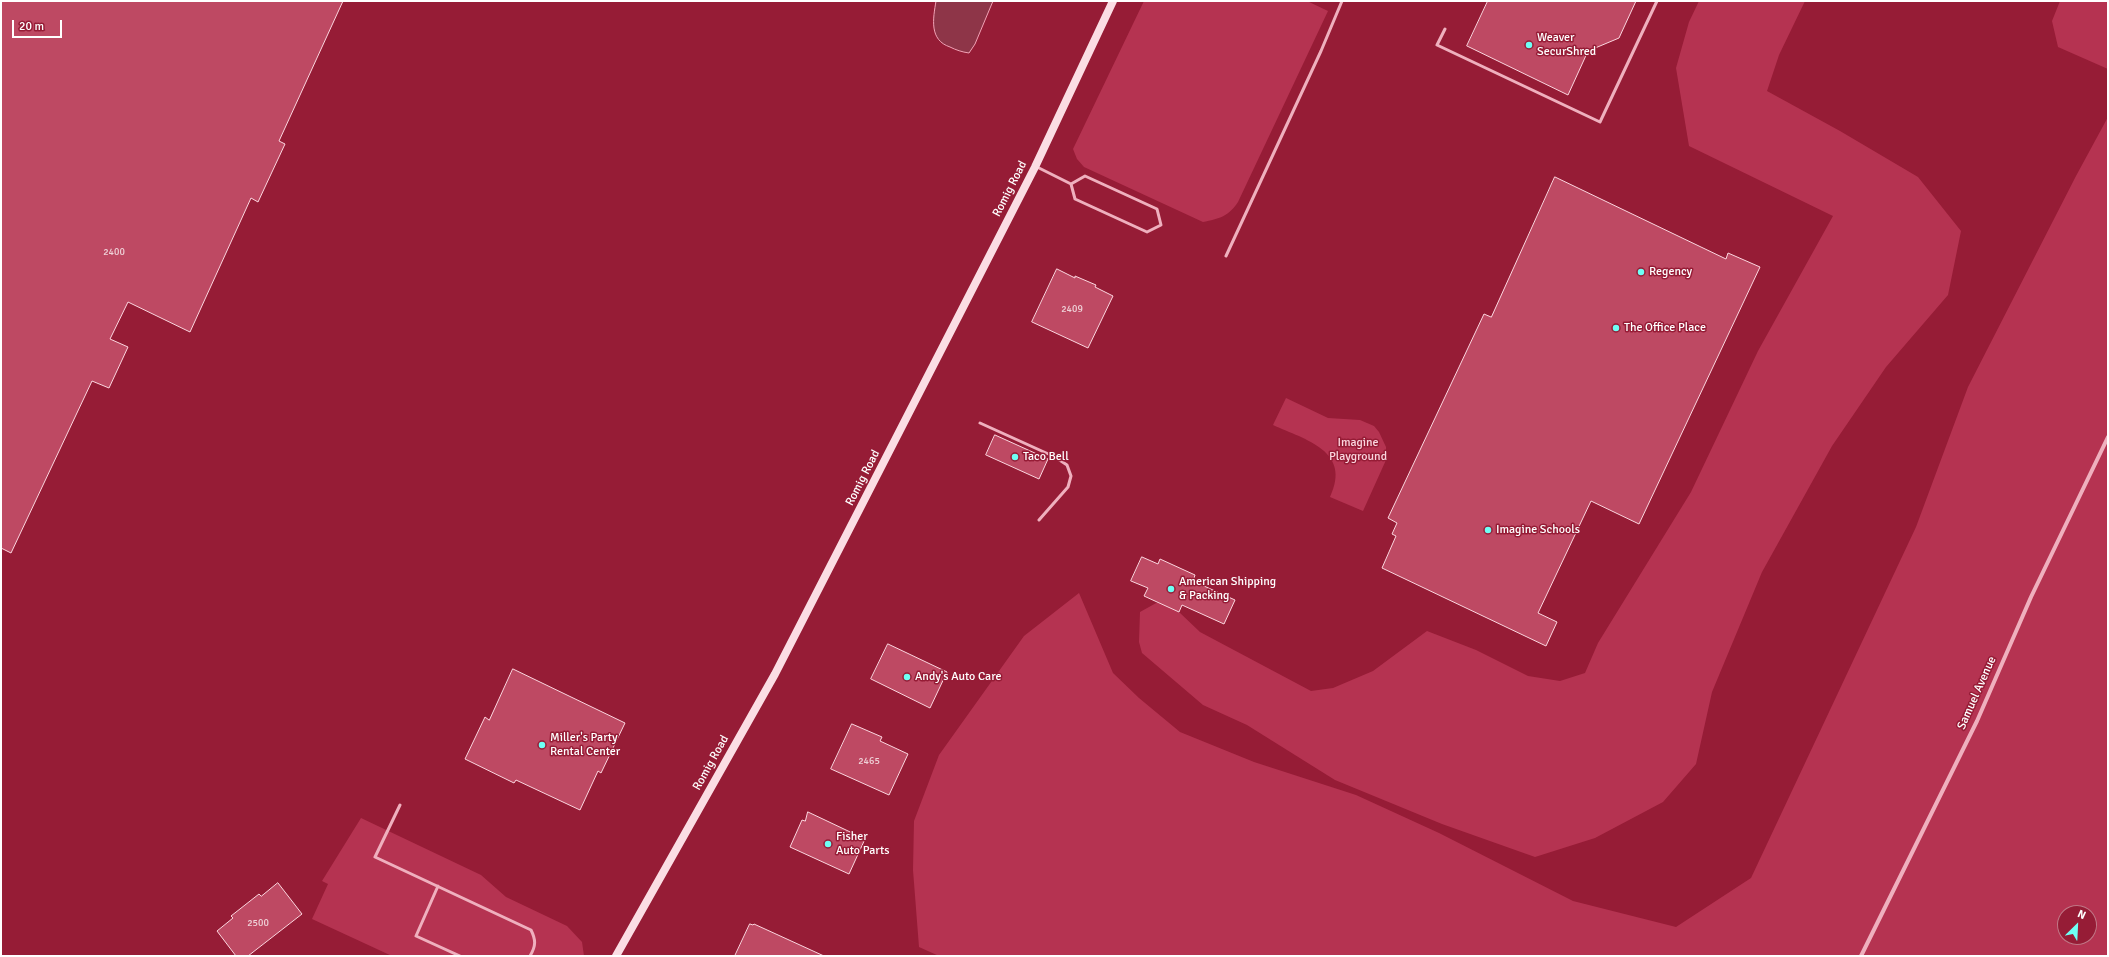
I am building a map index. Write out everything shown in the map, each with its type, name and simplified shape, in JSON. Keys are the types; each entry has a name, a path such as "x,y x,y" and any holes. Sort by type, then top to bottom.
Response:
{"street":[{"name":"Romig Road","path":"616,956 775,674 1035,167 1113,1"},
{"name":"Samuel Avenue","path":"1861,956 1977,721 2031,597 2108,437"}],"lane":[{"path":"1226,256 1322,51 1342,1"},
{"path":"1445,29 1437,45 1600,122 1658,1"},
{"path":"1035,167 1071,184 1075,199 1140,229 1147,232 1161,225 1157,209 1084,176 1071,184"},
{"path":"980,423 1055,457 1067,466 1071,476 1068,487 1039,520"},
{"path":"400,805 376,857 531,930 534,937 535,947 530,956"},
{"path":"438,886 416,936 460,956"}],"green space":[{"path":"1144,1 1307,1 1328,11 1238,202 1227,214 1214,220 1203,222 1084,167 1077,159 1073,149"},
{"path":"1699,1 1805,1 1779,55 1767,91 1840,131 1918,177 1961,231 1948,295 1886,367 1832,446 1762,572 1712,692 1696,764 1663,802 1595,838 1535,857 1442,824 1335,780 1247,725 1203,705 1142,653 1139,642 1140,612 1158,602 1179,612 1200,632 1311,691 1333,688 1373,671 1427,631 1476,650 1528,676 1560,681 1585,673 1598,643 1691,492 1758,351 1833,216 1689,146 1676,68 1689,22"},
{"path":"2060,1 2108,1 2108,69 2058,47 2052,21"},
{"path":"2108,117 2108,956 939,956 919,947 913,870 914,821 939,755 1024,636 1079,593 1113,673 1139,698 1180,732 1254,762 1356,795 1439,833 1573,901 1676,927 1751,878 1916,527 1968,387 2076,176"},
{"name":"Imagine Playground","path":"1286,398 1328,418 1360,420 1374,426 1379,432 1386,447 1386,460 1363,511 1330,497 1335,481 1335,468 1330,458 1322,449 1299,436 1273,425"},
{"path":"361,818 481,875 506,897 567,926 582,942 584,956 392,956 312,919 328,884 322,881"}],"shaded area":[{"path":"936,1 993,1 975,44 969,53 943,44 939,39 934,28"}],"building":[{"path":"1,1 343,1 279,141 285,144 258,202 251,198 190,332 128,302 110,339 128,347 109,388 92,381 11,553 1,548"},
{"path":"1488,1 1636,1 1619,38 1588,51 1568,95 1467,46"},
{"path":"1555,177 1726,259 1728,253 1760,267 1639,524 1591,501 1538,613 1557,622 1546,646 1382,568 1396,536 1392,534 1397,523 1388,518 1484,314 1491,317"},
{"path":"1057,269 1075,278 1075,276 1096,285 1095,287 1113,296 1088,348 1032,322"},
{"path":"995,435 1048,459 1039,479 986,455"},
{"path":"1142,557 1158,564 1160,559 1195,575 1193,581 1235,600 1224,624 1182,605 1179,612 1144,596 1148,588 1131,581"},
{"path":"888,644 947,672 930,708 871,679"},
{"path":"513,669 625,723 601,773 598,771 580,810 516,780 514,783 465,759 485,717 489,720"},
{"path":"852,724 882,737 880,741 908,754 889,795 831,769"},
{"path":"808,812 865,839 849,874 790,847 802,820 805,821"},
{"path":"278,883 302,914 248,956 236,956 217,931 233,918 231,916 259,894 261,896"},
{"path":"750,924 754,924 824,956 735,956"}],"place":[{"name":"Weaver SecurShred","path":"1529,45"},
{"name":"Regency","path":"1641,272"},
{"name":"The Office Place","path":"1616,328"},
{"name":"Taco Bell","path":"1015,457"},
{"name":"Imagine Schools","path":"1488,530"},
{"name":"American Shipping & Packing","path":"1171,589"},
{"name":"Andy's Auto Care","path":"907,677"},
{"name":"Miller's Party Rental Center","path":"542,745"},
{"name":"Fisher Auto Parts","path":"828,844"}]}
